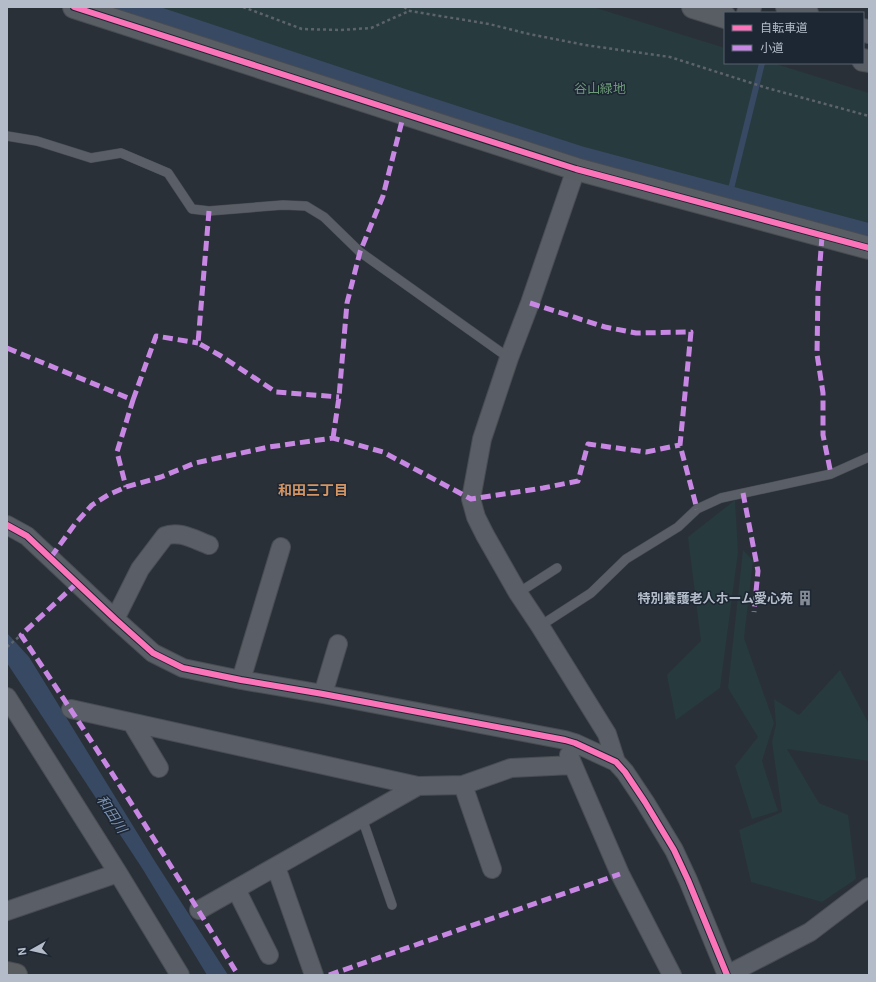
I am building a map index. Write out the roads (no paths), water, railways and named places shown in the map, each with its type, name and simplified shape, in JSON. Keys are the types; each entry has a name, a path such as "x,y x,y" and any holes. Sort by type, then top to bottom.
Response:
{"highway":[{"path":"7,974 16,975"}],"street":[{"path":"74,7 576,169 869,248"},
{"path":"693,7 724,17"},
{"path":"787,7 804,12"},
{"path":"576,169 530,303 508,358 482,439 471,499 476,517 485,536 518,593 607,734 616,762"},
{"path":"7,525 27,536 153,653 182,668 565,740 576,743 616,762 625,772 645,802 674,850 727,975 810,932 869,887"},
{"path":"115,619 140,569 165,536 176,534 209,544"},
{"path":"241,680 281,547"},
{"path":"323,694 338,644"},
{"path":"7,697 118,873 180,975"},
{"path":"71,709 418,786 463,786 511,768 573,765"},
{"path":"132,723 159,768"},
{"path":"565,740 573,765 620,874 672,975"},
{"path":"199,910 418,786"},
{"path":"463,786 492,869"},
{"path":"276,867 314,975"},
{"path":"7,911 118,873"},
{"path":"236,889 269,955"}],"lane":[{"path":"7,136 37,141 91,158 121,153 168,173 192,208 209,212 283,205 306,206 324,217 360,252 508,358"},
{"path":"540,626 591,593 626,559 678,527 697,509 721,498 831,474 869,457"},
{"path":"518,593 557,568"},
{"path":"362,818 392,905"}],"water":[{"name":"和田川","path":"7,633 29,657 154,860 228,975 207,975 142,868 7,663"}],"waterway":[{"path":"127,7 581,157 869,234"},
{"path":"729,197 762,64"}],"place":[{"name":"特別養護老人ホーム愛心苑","path":"805,598"}],"district":[{"name":"和田三丁目","path":"313,490"}],"park label":[{"name":"谷山緑地","path":"600,88"}]}
